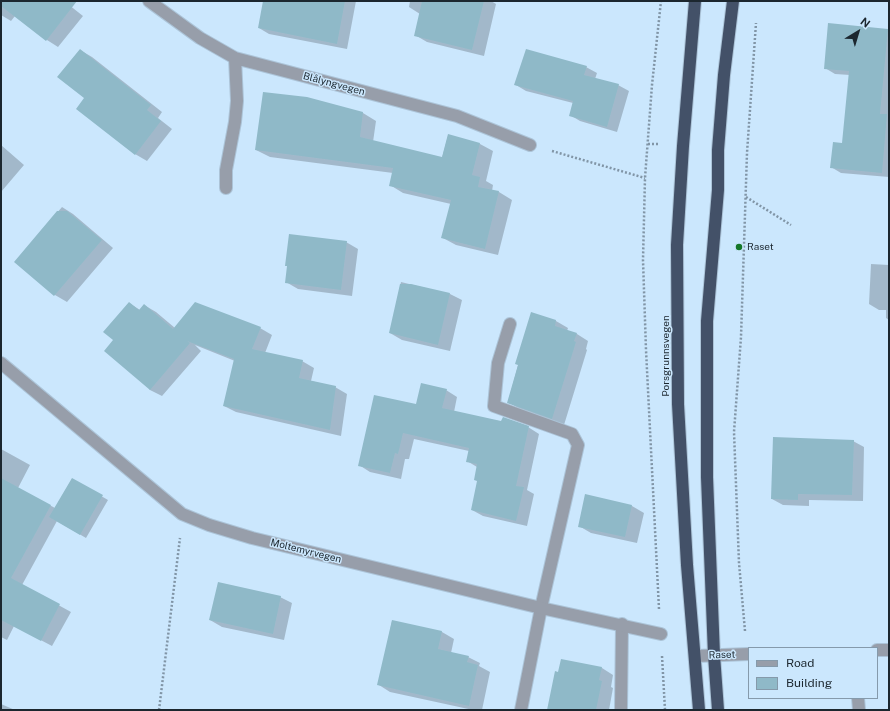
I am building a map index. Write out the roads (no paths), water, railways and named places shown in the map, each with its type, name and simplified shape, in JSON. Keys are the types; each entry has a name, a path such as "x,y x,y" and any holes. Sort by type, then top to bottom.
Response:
{"highway":[{"name":"Porsgrunnsvegen","path":"695,1 683,146 677,252 678,404 687,565 696,656 699,710"},
{"path":"718,710 714,655 707,477 707,321 718,190 718,150 733,1"}],"street":[{"name":"Blålyngvegen","path":"148,1 200,38 236,58 456,116 530,144"},
{"path":"226,188 226,170 236,122 236,58"},
{"path":"510,324 498,363 494,406 572,434 578,445 541,608 521,710"},
{"name":"Moltemyrvegen","path":"1,363 182,514 209,525 252,538 541,608 622,624 661,634"},
{"path":"621,710 622,624"},
{"path":"878,650 889,650"},
{"name":"Raset","path":"696,656 748,654"},
{"path":"858,699 859,710"}],"place":[{"name":"Raset","path":"739,247"}]}
